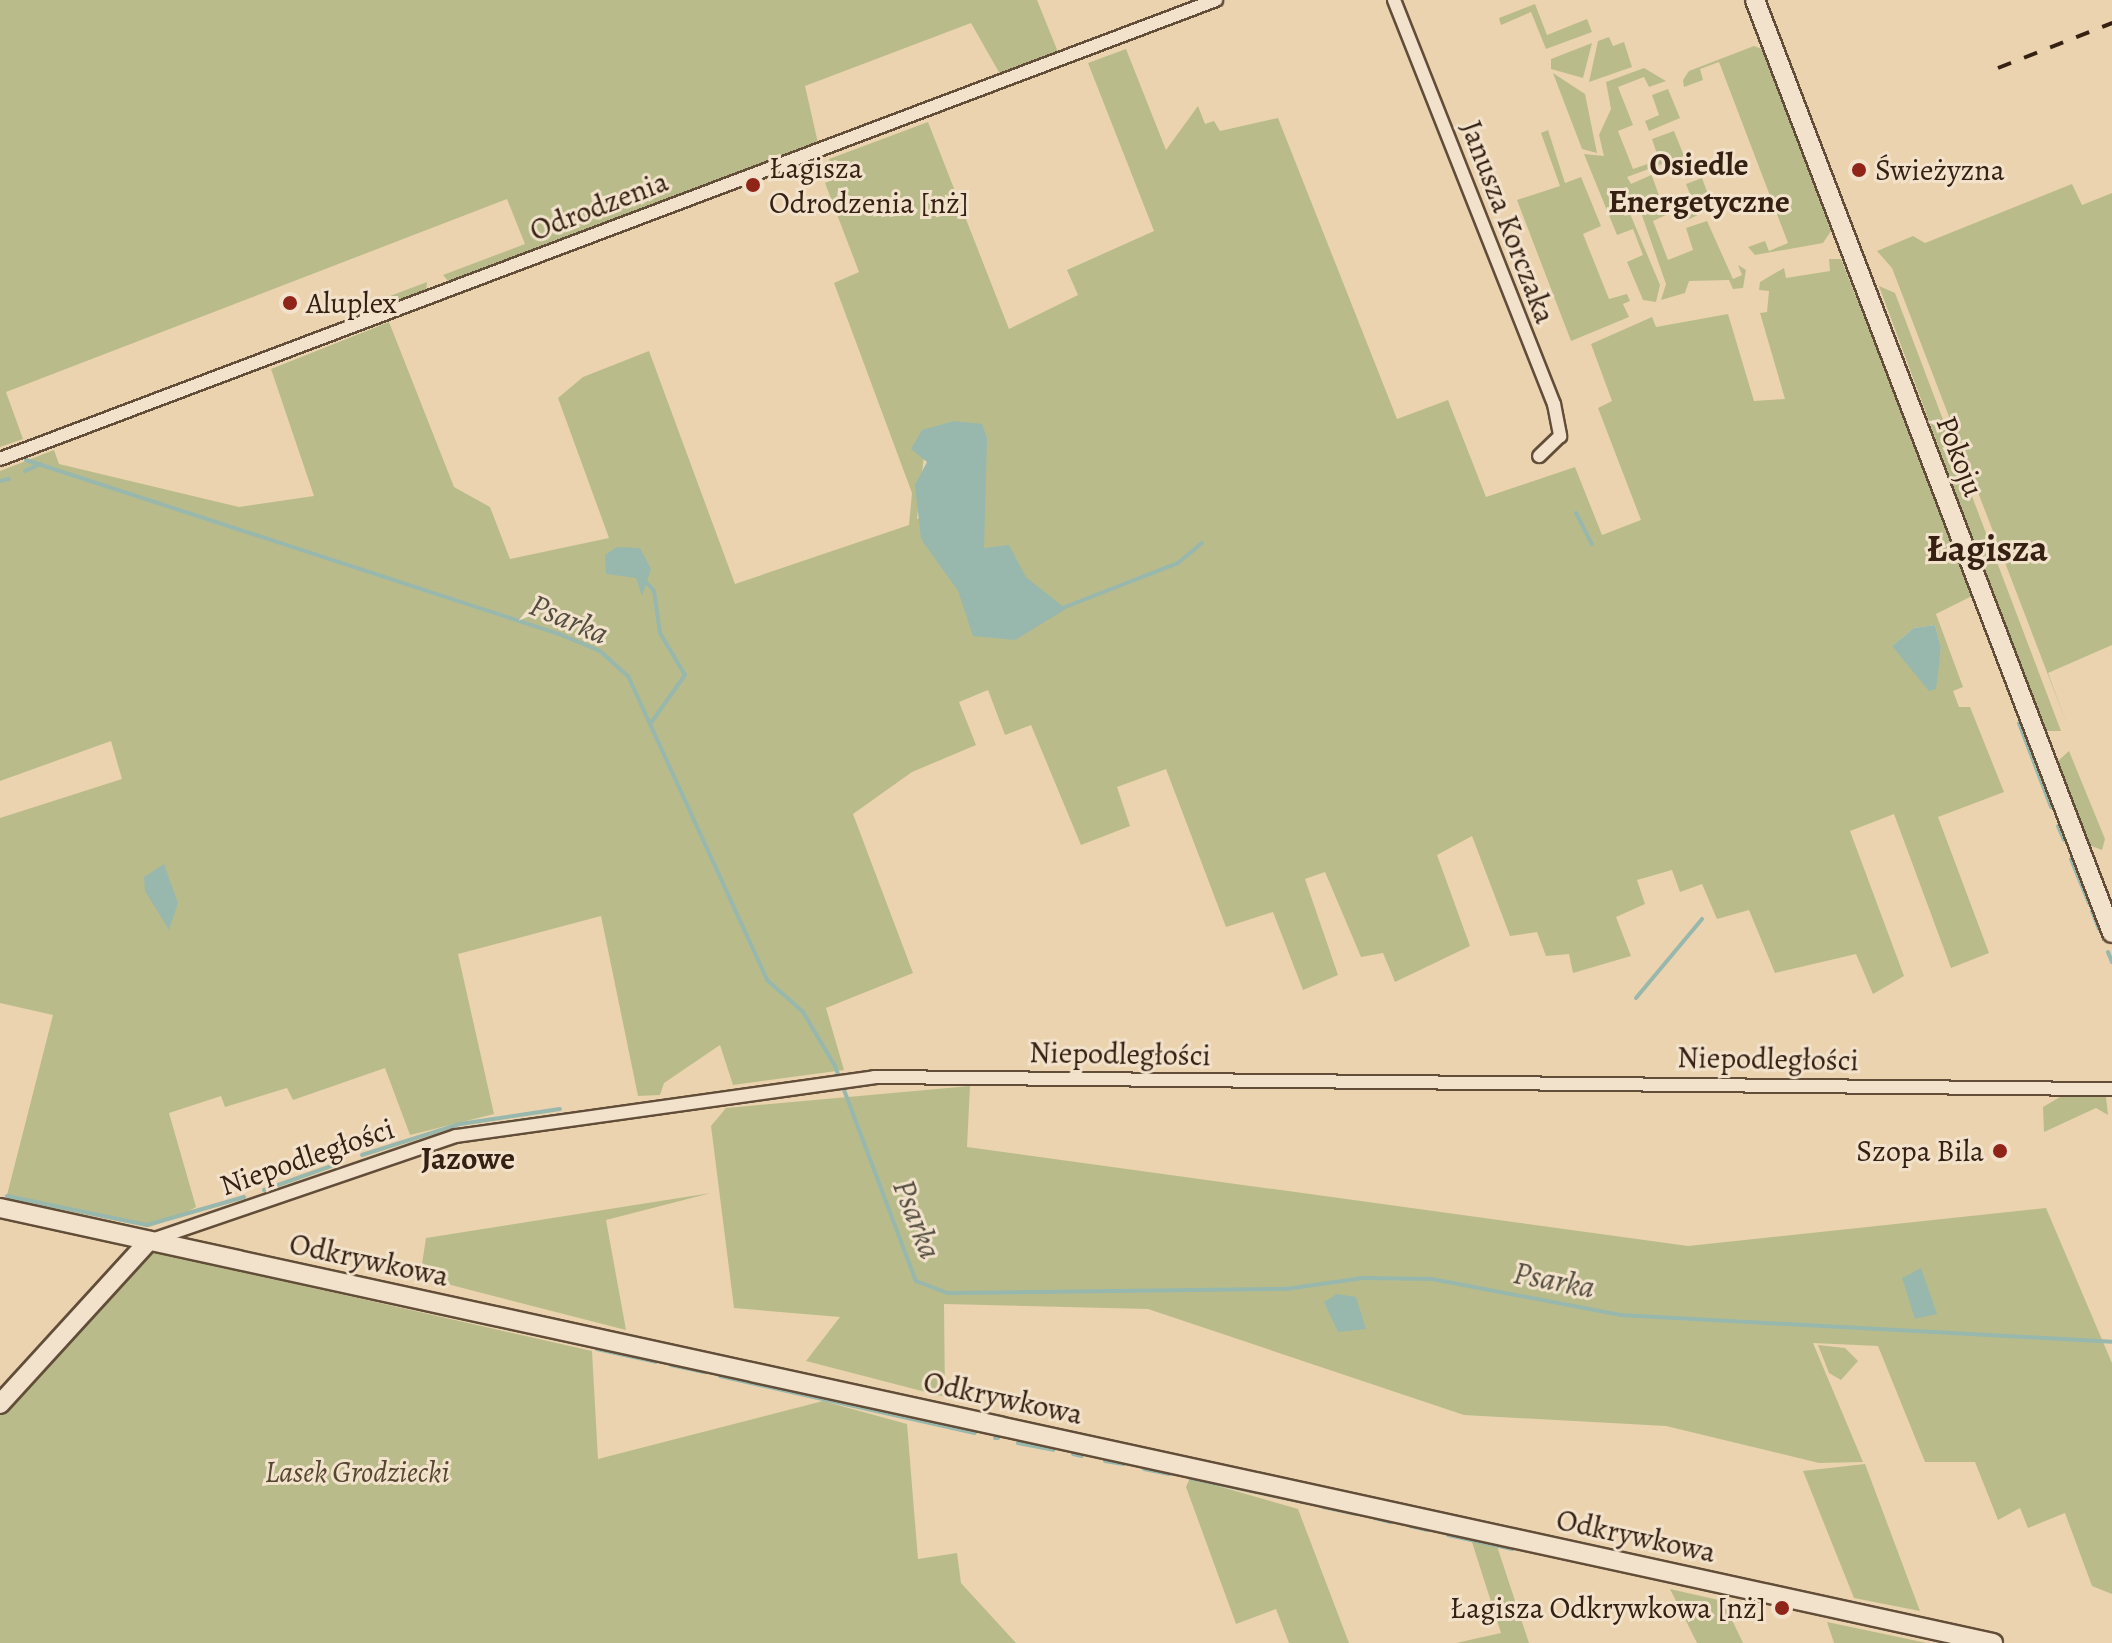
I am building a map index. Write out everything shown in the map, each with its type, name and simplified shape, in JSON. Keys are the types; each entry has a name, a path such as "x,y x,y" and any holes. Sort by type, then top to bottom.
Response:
{"street":[{"name":"Odrodzenia","path":"0,459 1216,0"},
{"name":"Janusza Korczaka","path":"1394,0 1554,404 1560,436 1539,456"},
{"name":"Pokoju","path":"1755,0 2112,933"},
{"name":"Niepodległości","path":"149,1241 456,1136 853,1080 2112,1089"},
{"name":"Odkrywkowa","path":"0,1208 1993,1643"},
{"path":"0,1404 149,1241"}],"green space":[{"path":"0,0 1037,0 1058,52 1000,74 971,23 805,86 818,143 449,282 443,275 525,244 507,199 6,392 23,439 0,447"},
{"path":"1535,4 1547,35 1587,19 1592,32 1546,49 1531,12 1501,25 1499,18"},
{"path":"1609,37 1613,46 1624,42 1632,67 1589,82 1598,41"},
{"path":"1592,43 1583,78 1551,69 1551,59"},
{"path":"1754,46 1762,49 1831,231 1823,243 1755,255 1748,247 1765,241 1769,251 1788,243 1719,62 1700,69 1703,80 1684,87 1683,80 1689,71"},
{"path":"1126,49 1166,150 1198,106 1205,124 1214,121 1220,131 1278,118 1397,419 1448,400 1486,497 1575,467 1602,535 1641,520 1598,408 1612,401 1591,344 1652,317 1656,327 1728,314 1754,401 1785,399 1760,313 1767,312 1769,291 1759,290 1760,282 1784,268 1786,278 1830,271 1829,259 1841,259 1974,595 1936,614 1963,687 1953,691 1959,707 1970,707 2004,792 1938,817 1989,953 1951,968 1894,814 1850,831 1904,976 1873,994 1856,954 1775,973 1749,910 1717,919 1702,884 1680,892 1672,870 1637,880 1645,904 1616,917 1631,956 1573,973 1569,954 1546,956 1537,932 1510,936 1472,836 1437,855 1470,946 1395,982 1383,953 1361,957 1325,872 1305,879 1338,975 1303,990 1273,912 1226,927 1166,769 1117,787 1130,826 1081,845 1031,725 1005,735 988,690 959,702 976,745 912,772 853,814 913,973 826,1008 844,1070 733,1085 720,1045 664,1083 660,1095 638,1096 601,916 458,954 494,1114 410,1135 385,1068 293,1100 287,1088 225,1107 221,1096 169,1113 196,1207 178,1217 149,1227 6,1199 53,1015 0,1003 0,818 122,779 111,741 0,781 0,471 54,450 59,464 239,507 314,496 271,369 389,322 454,487 490,507 510,559 609,538 558,398 583,377 649,351 735,584 909,525 912,493 834,283 859,272 825,183 835,179 829,159 928,122 1009,329 1078,295 1067,270 1154,231 1088,63","holes":["982,424 984,491 917,519 924,456","1935,625 1941,647 1936,679 1892,646 1914,628"]},
{"path":"1644,68 1666,81 1649,87 1644,77 1618,87 1633,125 1618,131 1633,169 1659,160 1652,139 1674,131 1684,156 1627,177 1631,184 1685,160 1696,166 1700,171 1683,177 1679,166 1652,176 1666,215 1653,221 1668,260 1693,250 1686,228 1707,221 1733,279 1742,275 1738,265 1746,270 1743,288 1733,289 1729,280 1689,281 1685,293 1661,300 1666,284 1638,204 1628,209 1660,285 1656,302 1643,300 1627,262 1643,255 1633,229 1617,235 1584,154 1604,156 1599,135 1611,109 1606,82"},
{"path":"1553,73 1585,94 1597,153 1582,149"},
{"path":"1668,89 1680,118 1649,131 1645,121 1659,115 1652,95"},
{"path":"1548,130 1565,183 1581,177 1601,226 1583,234 1609,299 1627,294 1630,301 1623,304 1629,317 1571,341 1517,200 1560,186 1541,133"},
{"path":"1702,178 1713,208 1683,222 1679,211 1694,205 1686,184"},
{"path":"2072,184 2082,205 2112,193 2112,645 2048,673 2068,727 1892,268 1877,251 1913,236 1925,243"},
{"path":"427,282 426,292 353,320 345,313"},
{"path":"1879,286 1895,293 2061,731 2047,731 2039,718"},
{"path":"2069,751 2105,839 2102,850 2089,845 2058,761"},
{"path":"970,1086 967,1147 1688,1246 2046,1208 2112,1363 2112,1594 2092,1586 2065,1513 2028,1528 2020,1508 1998,1520 1975,1462 1925,1462 1878,1346 1813,1343 1863,1462 1819,1463 1666,1426 1464,1415 1148,1309 944,1304 945,1397 806,1361 840,1317 734,1308 711,1126 726,1108"},
{"path":"2060,1097 2106,1097 2108,1115 2096,1108 2044,1132 2043,1107"},
{"path":"711,1193 606,1220 626,1330 420,1277 426,1238"},
{"name":"Lasek Grodziecki","path":"150,1251 592,1351 598,1459 823,1401 907,1424 918,1559 957,1553 961,1583 1016,1643 0,1643 0,1415"},
{"path":"1818,1345 1845,1348 1858,1361 1841,1380 1829,1373"},
{"path":"1865,1464 1920,1611 1854,1598 1803,1471"},
{"path":"1190,1478 1298,1509 1349,1643 1289,1643 1276,1609 1236,1624 1186,1487"},
{"path":"1470,1536 1496,1543 1529,1643 1456,1643 1501,1633"},
{"path":"1670,1589 1723,1601 1743,1643 1697,1643"},
{"path":"1827,1622 1927,1643 1834,1643"}],"water":[{"path":"954,421 982,424 987,438 984,548 1009,545 1026,577 1066,609 1015,640 973,636 958,591 921,539 915,485 927,462 911,449 922,430"},
{"path":"617,547 640,548 651,569 642,596 636,578 606,574 605,555"},
{"path":"1935,625 1941,647 1936,689 1929,691 1892,646 1914,628"},
{"path":"164,864 178,903 169,930 145,891 144,877"},
{"path":"1921,1268 1937,1314 1915,1319 1902,1278"},
{"path":"1337,1294 1356,1297 1366,1329 1338,1332 1324,1302"}],"waterway":[{"name":"Psarka","path":"26,460 559,634 600,651 628,676 767,980 803,1012 835,1066 916,1281 948,1293 1286,1289 1363,1278 1432,1279 1620,1315 2112,1342"},
{"path":"25,471 40,464"},
{"path":"0,481 9,479"},
{"path":"1576,513 1592,544"},
{"path":"1060,609 1178,563 1202,543"},
{"path":"645,581 654,591 660,633 685,675 650,724"},
{"path":"2019,723 2051,807"},
{"path":"2058,826 2064,840"},
{"path":"2071,859 2089,903"},
{"path":"2092,911 2099,929"},
{"path":"1636,998 1702,919"},
{"path":"2108,952 2112,962"},
{"path":"362,1155 460,1124 560,1109"},
{"path":"264,1190 342,1162"},
{"path":"7,1196 147,1225 244,1197"},
{"path":"597,1349 656,1362"},
{"path":"671,1365 705,1372"},
{"path":"720,1376 975,1433"},
{"path":"1018,1443 1053,1450"},
{"path":"1073,1454 1082,1456"},
{"path":"1105,1461 1124,1464"},
{"path":"1144,1469 1170,1474"},
{"path":"1190,1478 1303,1502"},
{"path":"1323,1507 1355,1514"},
{"path":"1375,1518 1390,1522"},
{"path":"1410,1526 1428,1530"},
{"path":"1448,1535 1512,1549"}],"railway":[{"path":"1998,68 2112,23"}],"place":[{"name":"Świeżyzna","path":"1859,170"},
{"name":"Łagisza Odrodzenia [nż]","path":"753,185"},
{"name":"Aluplex","path":"290,303"},
{"name":"Szopa Bila","path":"2000,1151"},
{"name":"Łagisza Odkrywkowa [nż]","path":"1782,1608"}],"district":[{"name":"Osiedle Energetyczne","path":"1699,184"},
{"name":"Łagisza","path":"1987,549"},
{"name":"Jazowe","path":"468,1158"}]}
